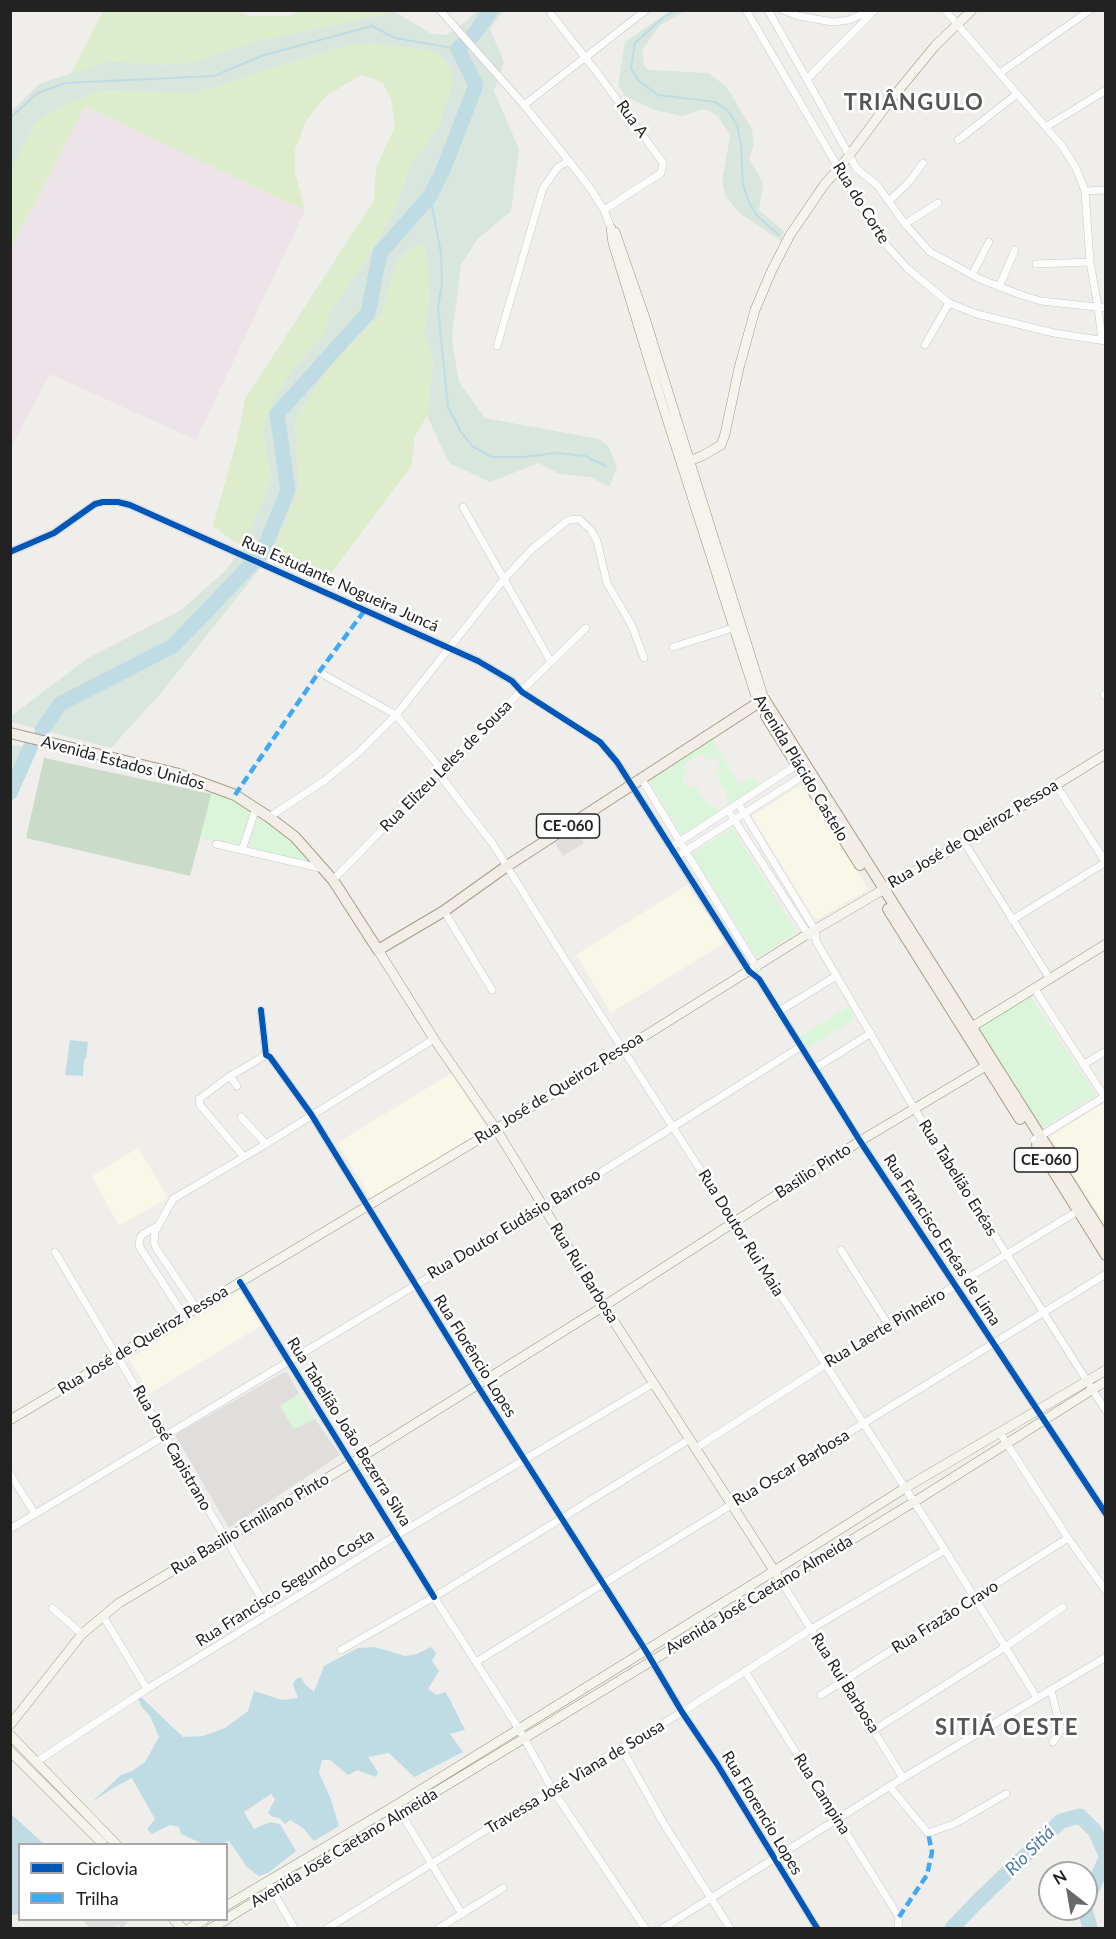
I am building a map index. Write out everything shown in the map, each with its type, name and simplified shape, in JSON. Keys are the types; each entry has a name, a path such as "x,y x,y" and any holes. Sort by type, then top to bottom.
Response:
{"main road":[{"path":"685,463 720,445 725,434 739,368 760,297 790,235 824,185 910,76 935,46 972,10"},
{"name":"Avenida Plácido Castelo","path":"611,228 614,243 642,319 665,399 761,701 1037,1138 1081,1209 1106,1255"},
{"name":"Avenida Plácido Castelo","path":"717,564 733,628 743,646"},
{"name":"CE-060","path":"378,950 444,911 507,866 761,701"},
{"name":"Avenida Estados Unidos","path":"10,733 175,773 235,795"},
{"name":"Rua José de Queiroz Pessoa","path":"10,1420 496,1129 621,1048 1106,754"},
{"name":"Rua Rui Barbosa","path":"235,795 295,837 333,879 434,1039 496,1129 604,1306 781,1581"},
{"path":"968,1030 1106,944"},
{"name":"Basilio Pinto","path":"733,1222 860,1141 989,1064"},
{"name":"Avenida Plácido Castelo","path":"1081,1209 1106,1240"},
{"name":"Rua Basilio Emiliano Pinto","path":"10,1725 82,1634 119,1603 352,1463 604,1306 733,1222"},
{"name":"Avenida José Caetano Almeida","path":"522,1733 651,1660 914,1502 1006,1443 1040,1416 1089,1386 1106,1370"},
{"name":"Avenida José Caetano Almeida","path":"1089,1386 1106,1381"},
{"name":"Avenida José Caetano Almeida","path":"228,1918 905,1488 1000,1433 1040,1416"},
{"path":"10,1736 36,1762 101,1843"},
{"path":"10,1751 56,1789 114,1843"},
{"name":"Avenida José Caetano Almeida","path":"228,1905 398,1809"}],"street":[{"name":"Avenida Plácido Castelo","path":"440,10 524,105 569,161 603,210 611,228"},
{"path":"524,105 646,10"},
{"name":"Rua do Corte","path":"746,10 869,220 907,268 949,303 977,314 1010,323 1104,341"},
{"path":"768,10 857,169 877,185 905,224 930,252 999,287 1041,301 1102,308"},
{"path":"783,10 841,22 873,10"},
{"path":"808,78 873,10"},
{"path":"945,10 1070,158 1085,191 1090,262 1102,308 1104,341"},
{"path":"1000,73 1090,10"},
{"name":"Rua A","path":"551,14 659,156 664,168 655,177 603,210"},
{"path":"1046,127 1106,90"},
{"path":"958,140 1017,93"},
{"path":"497,346 543,188 558,166 569,161"},
{"path":"889,201 909,182 923,163"},
{"path":"1085,191 1106,190"},
{"path":"905,224 938,203"},
{"path":"972,275 989,242"},
{"path":"999,287 1015,250"},
{"path":"1036,264 1090,262"},
{"path":"925,345 949,303"},
{"name":"Rua Estudante Nogueira Juncá","path":"10,552 54,533 95,504 118,502 130,505 450,648 512,681 522,692 600,742 617,762 670,848 753,968"},
{"path":"463,507 551,662"},
{"path":"269,817 324,781 358,753 396,715 504,579 532,549 572,518 584,522 597,541 607,583 632,626 644,658"},
{"name":"Rua Elizeu Leles de Sousa","path":"333,879 586,628"},
{"path":"673,647 733,628"},
{"name":"Rua Doutor Rui Maia","path":"319,672 396,715 481,827 945,1550 1037,1698"},
{"path":"670,848 799,763"},
{"path":"676,856 806,774"},
{"path":"641,778 686,850 753,968"},
{"path":"1012,920 1105,862 1056,785"},
{"path":"738,804 810,932"},
{"path":"242,850 256,808"},
{"path":"729,810 810,932"},
{"path":"964,842 1050,979"},
{"path":"216,844 320,870 324,869"},
{"path":"444,911 492,990"},
{"name":"Rua Tabelião Enéas","path":"810,932 914,1108 1106,1412"},
{"name":"Rua Francisco Enéas de Lima","path":"753,968 778,1012 860,1141 1106,1514"},
{"path":"778,1012 836,976"},
{"path":"1034,987 1105,1098 1037,1138"},
{"path":"244,1157 199,1102 200,1097 266,1055 261,1010"},
{"path":"814,1069 871,1033"},
{"path":"196,1309 156,1248 153,1238 175,1197 266,1144 434,1039"},
{"name":"Rua Doutor Eudásio Barroso","path":"10,1529 544,1208 800,1047"},
{"path":"1083,1065 1106,1051"},
{"name":"Rua Florêncio Lopes","path":"266,1055 270,1057 311,1114 477,1385 646,1651 682,1712"},
{"path":"230,1076 237,1086"},
{"path":"241,1117 266,1144"},
{"name":"Rua Laerte Pinheiro","path":"341,1650 693,1444 1081,1209"},
{"path":"159,1225 143,1234 139,1246 184,1316"},
{"path":"841,1250 889,1326"},
{"name":"Rua José Capistrano","path":"55,1252 270,1613"},
{"name":"Rua Oscar Barbosa","path":"476,1662 1106,1274"},
{"name":"Rua Tabelião João Bezerra Silva","path":"240,1282 434,1597 522,1733 552,1789 645,1929"},
{"name":"Rua Francisco Segundo Costa","path":"36,1762 147,1689 397,1535 654,1383"},
{"path":"1000,1433 1106,1592"},
{"path":"10,1474 35,1514"},
{"name":"Rua Frazão Cravo","path":"821,1695 1068,1538"},
{"name":"Travessa José Viana de Sousa","path":"328,1929 552,1789 682,1712 811,1629 945,1550"},
{"name":"Rua Rui Barbosa","path":"781,1581 903,1778"},
{"path":"874,1730 1005,1647 1063,1607"},
{"path":"52,1608 82,1634"},
{"path":"103,1616 147,1689"},
{"path":"663,1929 903,1778 1106,1657"},
{"name":"Rua Campina","path":"745,1671 899,1917 898,1929"},
{"path":"1051,1690 1061,1730 1053,1742"},
{"name":"Rua Florencio Lopes","path":"682,1712 717,1764 818,1929"},
{"path":"622,1749 664,1824 730,1929"},
{"path":"890,1786 928,1833 954,1824 1006,1794"},
{"path":"398,1809 462,1914"},
{"path":"267,1881 294,1929"},
{"path":"439,1929 503,1888"}],"shaded area":[{"path":"477,11 503,11 490,29 504,62 494,91 519,149 511,211 477,240 461,265 452,338 459,382 485,418 599,439 608,446 617,466 610,487 590,477 559,474 539,463 490,482 449,463 427,416 433,361 424,332 429,301 426,250 422,244 414,246 397,262 381,314 334,360 295,419 299,488 274,551 161,693 111,748 11,722 11,716 88,658 181,610 224,572 243,548 271,478 263,434 271,404 293,369 322,337 331,309 365,262 396,206 411,163 437,129 451,87 452,73 444,59 432,51 371,43 341,47 194,93 102,90 59,107 35,124 11,170 11,112 39,84 108,61 168,65 197,61 253,42 395,12 432,34 447,35"},
{"path":"670,11 685,11 660,25 642,51 644,66 649,70 708,73 726,86 752,129 754,144 749,158 763,183 759,210 784,231 781,241 739,213 725,195 722,180 730,136 718,116 704,109 682,116 655,110 626,97 618,85 625,42"},
{"path":"85,106 305,211 196,440 50,374 11,447 11,248"},
{"path":"10,745 37,749 11,803"},
{"path":"803,784 868,889 818,919 813,917 752,816"},
{"path":"576,830 584,843 563,856 555,843"},
{"path":"687,885 726,942 611,1013 576,955"},
{"path":"452,1073 487,1129 372,1200 337,1143"},
{"path":"1105,1102 1105,1225 1050,1137"},
{"path":"138,1148 168,1198 119,1226 92,1176"},
{"path":"243,1289 264,1324 150,1393 129,1359"},
{"path":"284,1372 288,1373 299,1394 281,1406 293,1428 315,1419 340,1455 229,1528 175,1435"},
{"path":"84,1921 126,1921 128,1923 121,1928 118,1925 113,1928 89,1928"}],"green space":[{"path":"232,10 249,16 290,16 299,10 395,12 253,42 197,61 168,65 108,61 71,74 103,11"},
{"path":"371,43 432,51 444,59 452,73 451,87 437,129 411,163 396,206 365,262 331,309 322,337 293,369 263,434 271,478 243,548 213,526 238,436 245,399 374,200 376,168 395,126 391,99 382,82 361,75 326,96 306,121 295,150 295,171 305,211 85,106 11,248 11,170 35,124 59,107 102,90 194,93 341,47"},
{"path":"422,244 426,250 429,301 424,332 433,361 427,416 415,436 411,466 326,580 274,551 299,488 295,419 334,360 381,314 397,262 414,246"},
{"path":"713,740 739,784 753,777 758,786 727,806 727,792 715,773 720,765 716,759 707,761 703,754 689,761 683,766 688,773 683,776 682,780 686,786 691,788 695,785 707,805 720,810 682,835 648,780"},
{"path":"44,758 212,794 190,876 26,838"},
{"path":"212,791 252,810 240,847 200,838"},
{"path":"258,815 293,840 313,863 248,847"},
{"path":"732,828 797,932 757,957 692,854"},
{"path":"1029,994 1096,1095 1040,1130 976,1028"},
{"path":"848,1007 855,1019 805,1050 798,1038"},
{"path":"299,1394 315,1419 294,1429 280,1406"}],"water":[{"path":"70,1040 88,1042 83,1076 65,1075"},
{"path":"375,1647 405,1656 417,1654 431,1647 436,1653 432,1661 439,1671 428,1689 437,1695 445,1692 449,1698 465,1730 450,1734 463,1752 414,1777 389,1753 368,1757 378,1772 376,1777 357,1770 348,1775 330,1760 322,1760 319,1773 330,1797 339,1826 314,1841 303,1828 290,1820 285,1824 268,1813 275,1799 271,1794 244,1812 254,1829 270,1822 280,1824 296,1851 268,1873 259,1876 247,1867 229,1841 201,1843 181,1834 179,1827 170,1825 152,1834 147,1829 155,1819 132,1778 92,1802 121,1775 145,1762 159,1737 150,1716 137,1697 139,1695 183,1737 203,1736 225,1728 248,1711 254,1691 282,1700 298,1698 293,1684 301,1677 314,1692 324,1666 358,1648"},
{"path":"10,1813 43,1843 18,1843 18,1914 12,1915"}],"waterway":[{"path":"42,730 60,704 173,646 262,553 288,490 277,414 368,313 380,253 430,196 443,170 476,85 458,49 475,33 491,10"},
{"path":"676,10 664,17 635,43 631,68 638,80 658,95 715,102 728,111 737,125 741,144 743,184 748,200 756,215 779,235"},
{"path":"10,118 38,93 65,83 214,76 264,55 372,26 395,38 458,49"},
{"path":"430,196 441,253 442,283 438,308 448,407 461,432 472,446 492,457 523,457 556,453 585,456 606,466"},
{"path":"10,793 31,746"},
{"name":"Rio Sitiá","path":"952,1928 1061,1821 1080,1816 1095,1831 1106,1855"},
{"name":"Rio Sitiá","path":"1098,1876 1106,1858"},
{"name":"Rio Sitiá","path":"1088,1921 1090,1928"}],"marked path":[{"path":"235,795 319,672 365,610"},
{"path":"899,1917 927,1875 932,1852 928,1833"}],"cycle path":[{"path":"10,552 54,533 95,504 118,502 130,505 478,661 512,681 522,692 600,742 617,762 749,971 759,979 860,1141 1106,1514"},
{"path":"261,1010 266,1055 270,1057 311,1114 477,1385 717,1764 817,1928"},
{"path":"240,1282 434,1597"}],"district":[{"name":"TRIÂNGULO","path":"914,103"},
{"name":"SITIÁ OESTE","path":"1007,1728"}]}
